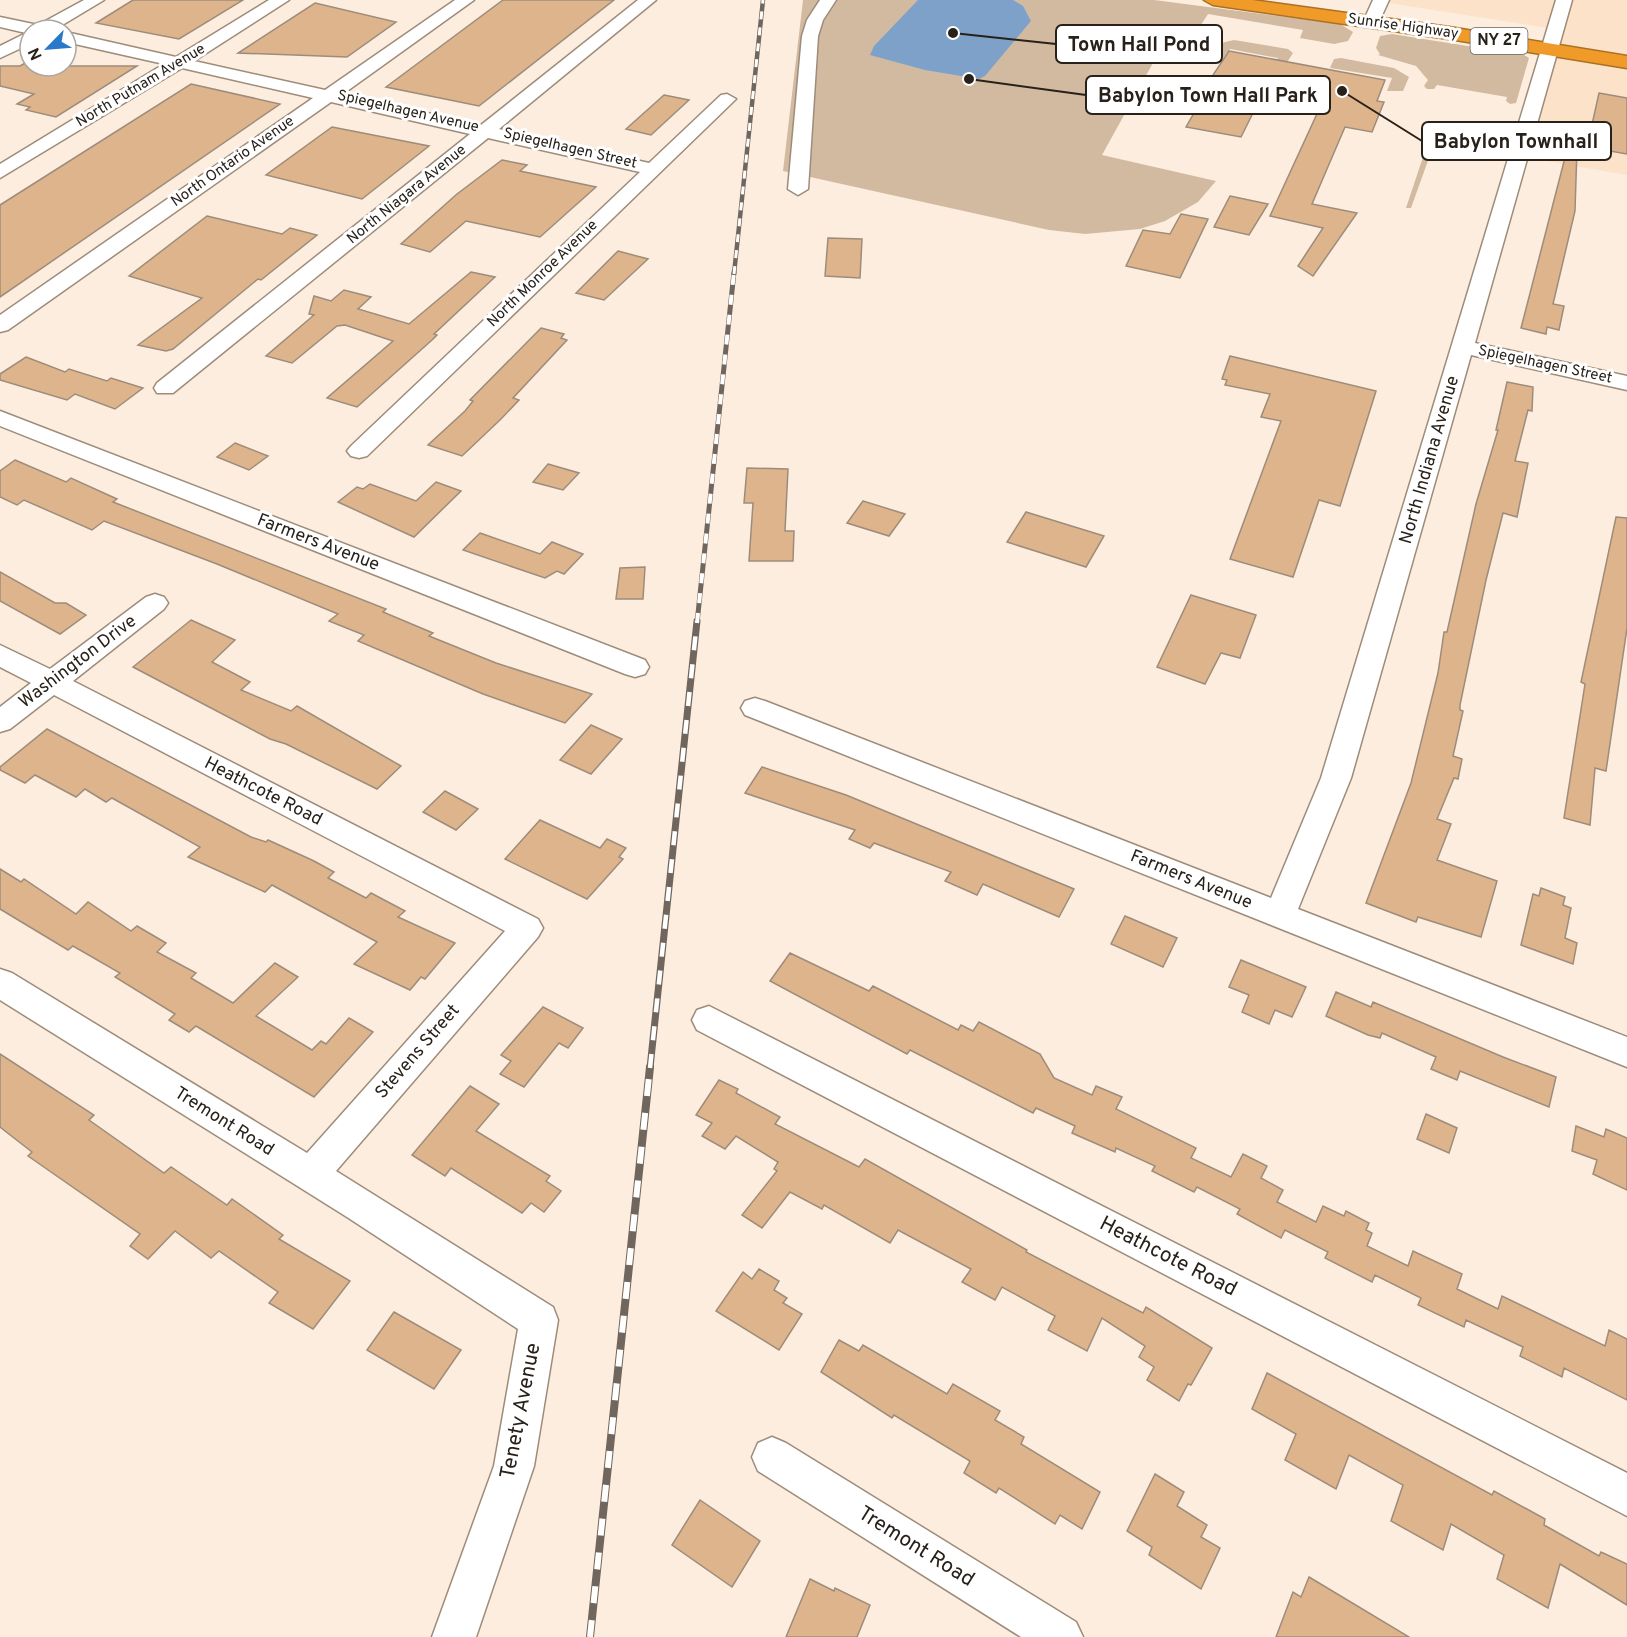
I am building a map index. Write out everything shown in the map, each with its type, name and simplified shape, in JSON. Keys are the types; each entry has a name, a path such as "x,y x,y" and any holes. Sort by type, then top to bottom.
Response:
{"highway":[{"name":"Sunrise Highway","path":"1214,0 1627,62"},
{"path":"1547,28 1576,32"}],"street":[{"path":"64,18 96,0"},
{"name":"North Putnam Avenue","path":"0,172 281,0"},
{"name":"North Ontario Avenue","path":"0,325 466,0"},
{"name":"North Niagara Avenue","path":"165,388 648,0"},
{"path":"798,189 810,36 815,20 828,0"},
{"name":"North Indiana Avenue","path":"1280,915 1336,778 1464,347 1549,49 1547,28 1564,0"},
{"path":"1371,22 1383,1"},
{"path":"0,22 18,26"},
{"path":"78,40 330,95"},
{"path":"0,53 18,43"},
{"name":"Spiegelhagen Avenue","path":"330,95 487,130"},
{"name":"North Monroe Avenue","path":"359,451 727,99"},
{"name":"Spiegelhagen Street","path":"487,130 652,169"},
{"name":"Spiegelhagen Street","path":"1464,347 1627,383"},
{"name":"Farmers Avenue","path":"0,418 635,667"},
{"name":"Washington Drive","path":"0,722 155,603"},
{"name":"Heathcote Road","path":"0,656 527,928"},
{"name":"Farmers Avenue","path":"755,708 1627,1052"},
{"name":"Stevens Street","path":"310,1176 527,928"},
{"name":"Tremont Road","path":"0,983 448,1261"},
{"name":"Heathcote Road","path":"709,1020 1627,1495"},
{"name":"Tenety Avenue","path":"448,1261 539,1320 514,1466 454,1637"},
{"name":"Tremont Road","path":"772,1457 1061,1637"}],"shaded area":[{"path":"803,0 1154,0 1340,24 1353,32 1348,41 1334,44 1300,38 1303,30 1208,14 1195,34 1179,37 1167,53 1159,52 1102,155 1216,181 1198,202 1165,221 1140,229 1085,234 1049,230 783,171"},
{"path":"1370,0 1627,0 1627,175 1518,156 1555,29"},
{"path":"1392,34 1524,55 1529,58 1516,103 1510,104 1506,101 1507,97 1437,85 1434,89 1427,89 1424,86 1428,80 1416,66 1378,55 1380,54 1376,48 1380,36"},
{"path":"1234,40 1288,49 1293,53 1286,64 1276,62 1278,58 1230,49 1221,61 1209,57 1221,43"},
{"path":"1341,58 1394,68 1409,77 1403,91 1387,91 1392,78 1330,68 1334,59"},
{"path":"1424,154 1430,155 1411,208 1406,208"}],"water":[{"path":"918,0 1013,0 1023,6 1031,21 985,76 979,79 925,70 870,55 874,46"}],"building":[{"path":"133,0 243,0 179,39 96,23"},
{"path":"503,0 614,0 479,106 386,87"},
{"path":"315,3 396,22 347,57 238,53"},
{"path":"1229,51 1385,80 1377,101 1384,102 1372,132 1345,127 1312,204 1357,213 1313,276 1298,266 1323,228 1270,216 1327,92 1269,81 1241,137 1186,127 1205,94 1201,93"},
{"path":"0,66 18,66 18,78 78,78 78,66 137,66 56,117 26,110 30,107 17,104 34,94 0,86"},
{"path":"191,84 280,104 0,297 0,205"},
{"path":"1599,93 1627,98 1627,154 1587,147"},
{"path":"664,95 689,100 651,135 626,129"},
{"path":"332,127 429,146 362,199 266,175"},
{"path":"1568,146 1577,148 1575,211 1553,304 1564,306 1559,330 1547,327 1546,334 1521,328"},
{"path":"502,160 527,165 520,171 596,187 540,237 466,221 430,252 401,244 457,194"},
{"path":"1230,196 1268,204 1249,235 1214,227"},
{"path":"1181,214 1208,219 1180,278 1126,266 1143,230 1170,234"},
{"path":"207,216 282,234 290,228 317,235 261,280 258,279 173,349 166,351 138,345 202,298 129,276"},
{"path":"828,238 862,239 860,278 825,276"},
{"path":"618,251 648,259 604,300 576,293"},
{"path":"471,272 495,277 434,334 437,335 432,340 357,407 327,398 393,341 345,325 337,326 292,363 266,356 314,315 309,314 314,296 331,301 344,290 371,297 358,309 409,324"},
{"path":"541,328 564,334 561,338 567,340 513,398 519,400 501,419 462,456 428,445 465,411 473,401 470,400"},
{"path":"1230,356 1376,391 1340,506 1319,500 1293,577 1230,559 1281,421 1261,417 1270,394 1225,385 1227,380 1222,379"},
{"path":"26,357 65,372 69,369 107,381 111,378 143,388 115,409 75,394 67,400 0,380 0,374"},
{"path":"1507,382 1533,387 1532,411 1528,410 1515,461 1528,463 1517,517 1503,513 1486,580 1460,705 1460,710 1463,711 1453,756 1462,759 1458,779 1454,778 1437,819 1451,824 1437,860 1497,881 1481,937 1418,917 1416,922 1366,903 1411,783 1438,673 1444,632 1447,632 1476,504 1498,430 1496,430"},
{"path":"235,443 268,456 249,470 217,457"},
{"path":"15,460 66,482 71,478 117,499 113,502 386,609 383,612 433,633 429,636 496,663 592,694 565,723 483,694 358,641 364,635 329,621 338,614 217,564 104,521 92,530 24,500 17,505 0,497 0,471"},
{"path":"548,464 579,473 563,490 533,482"},
{"path":"747,468 788,469 785,531 794,531 793,561 749,561 753,503 744,503"},
{"path":"436,482 461,491 414,537 338,502 357,487 363,489 370,484 416,501"},
{"path":"863,501 905,514 889,536 847,523"},
{"path":"1026,512 1104,536 1086,567 1007,542"},
{"path":"1616,517 1627,518 1627,628 1606,771 1595,768 1590,825 1564,818 1585,684 1581,682"},
{"path":"480,533 540,554 552,542 583,554 564,574 557,571 545,578 463,550"},
{"path":"645,567 643,599 616,599 620,568"},
{"path":"0,572 55,603 66,603 86,615 60,634 0,601"},
{"path":"1191,595 1256,615 1240,658 1221,653 1205,684 1157,667"},
{"path":"191,620 235,640 212,662 250,682 241,690 291,711 297,706 401,766 377,789 286,744 270,739 133,667"},
{"path":"591,725 622,739 591,774 560,760"},
{"path":"47,729 251,837 266,842 268,840 314,861 334,872 328,878 366,898 371,893 405,911 398,917 455,943 425,979 421,977 410,990 354,964 377,942 272,885 265,892 188,857 200,847 112,798 106,802 85,789 76,797 35,775 25,783 0,770 0,767"},
{"path":"762,767 846,795 1074,889 1059,917 983,884 977,895 945,881 951,872 874,843 870,848 849,839 855,830 745,793"},
{"path":"445,791 478,809 456,830 423,812"},
{"path":"540,820 600,848 607,839 626,848 619,857 623,859 587,899 505,859"},
{"path":"0,869 21,882 24,879 76,914 88,902 131,931 137,926 166,943 157,952 196,973 191,978 233,1003 275,963 298,977 256,1016 312,1050 321,1041 326,1044 349,1018 373,1032 314,1097 196,1026 189,1032 169,1020 175,1014 115,977 120,973 73,946 68,950 0,909"},
{"path":"1541,888 1565,897 1563,905 1571,908 1565,938 1577,943 1573,964 1521,945 1533,894 1539,896"},
{"path":"1125,916 1177,938 1163,967 1111,944"},
{"path":"790,953 869,991 873,986 958,1030 961,1025 973,1031 979,1022 1040,1054 1054,1078 1092,1095 1096,1086 1122,1097 1116,1109 1196,1148 1191,1158 1231,1177 1243,1154 1267,1166 1261,1178 1283,1190 1277,1202 1316,1222 1323,1206 1344,1216 1346,1211 1369,1223 1366,1230 1372,1233 1367,1246 1408,1266 1413,1251 1462,1274 1457,1289 1498,1309 1502,1296 1605,1346 1609,1330 1627,1339 1627,1400 1564,1368 1562,1377 1520,1356 1523,1347 1466,1320 1464,1327 1418,1305 1421,1298 1375,1275 1372,1282 1325,1258 1328,1252 1285,1230 1281,1238 1237,1214 1240,1209 1197,1187 1194,1192 1152,1171 1155,1166 1116,1148 1115,1152 1072,1133 1075,1126 1036,1108 1033,1113 910,1050 907,1054 770,981"},
{"path":"1241,960 1306,987 1292,1017 1275,1010 1269,1024 1242,1012 1249,995 1229,987"},
{"path":"1336,992 1371,1007 1373,1002 1556,1077 1549,1107 1460,1071 1457,1080 1431,1069 1436,1057 1382,1033 1380,1038 1368,1035 1326,1016"},
{"path":"543,1007 583,1028 568,1048 559,1043 524,1087 500,1074 511,1061 501,1055"},
{"path":"0,1054 94,1115 89,1120 164,1173 171,1167 227,1205 232,1199 283,1235 279,1239 350,1281 313,1329 269,1303 278,1292 219,1251 211,1258 175,1231 148,1259 130,1246 140,1234 28,1156 32,1152 0,1127"},
{"path":"719,1080 738,1089 736,1093 780,1117 775,1124 859,1167 865,1159 1027,1250 1026,1252 1143,1313 1146,1307 1212,1348 1191,1385 1188,1384 1179,1401 1147,1380 1154,1367 1139,1357 1145,1346 1102,1318 1087,1351 1048,1330 1055,1316 1002,1287 995,1300 962,1282 971,1269 898,1230 890,1243 824,1205 822,1209 790,1192 762,1228 742,1215 777,1171 774,1169 778,1162 736,1136 725,1149 702,1136 712,1123 696,1115"},
{"path":"470,1086 499,1104 476,1131 550,1176 546,1181 561,1191 544,1212 531,1203 522,1213 451,1168 445,1176 412,1155"},
{"path":"1426,1114 1457,1128 1449,1153 1417,1139"},
{"path":"1576,1126 1604,1137 1606,1129 1627,1138 1627,1190 1593,1174 1597,1160 1572,1151"},
{"path":"759,1269 779,1281 774,1290 787,1298 783,1303 802,1314 779,1350 716,1311 743,1272 752,1279"},
{"path":"394,1312 461,1350 434,1389 367,1350"},
{"path":"839,1340 859,1351 863,1345 947,1394 953,1384 1000,1411 995,1420 1024,1437 1021,1444 1100,1492 1082,1529 1060,1515 1055,1524 999,1488 996,1493 964,1473 970,1461 894,1415 892,1418 821,1372"},
{"path":"1267,1373 1492,1495 1494,1491 1545,1519 1544,1525 1599,1556 1601,1552 1627,1564 1627,1605 1560,1564 1548,1608 1497,1579 1504,1555 1451,1524 1443,1550 1391,1521 1403,1485 1349,1455 1336,1489 1285,1460 1296,1434 1252,1409"},
{"path":"1155,1474 1184,1492 1177,1506 1207,1525 1201,1537 1220,1548 1201,1589 1149,1555 1152,1547 1127,1531"},
{"path":"700,1500 760,1541 732,1587 672,1545"},
{"path":"1309,1577 1409,1637 1276,1637 1293,1592 1301,1597"},
{"path":"810,1579 870,1605 857,1637 786,1637"}],"railway":[{"path":"734,274 763,0"},
{"path":"697,623 734,272"},
{"path":"650,1068 697,621"},
{"path":"590,1637 650,1067"}],"place":[{"name":"Town Hall Pond","path":"953,33"},
{"name":"Babylon Town Hall Park","path":"969,79"},
{"name":"Babylon Townhall","path":"1342,91"}]}
